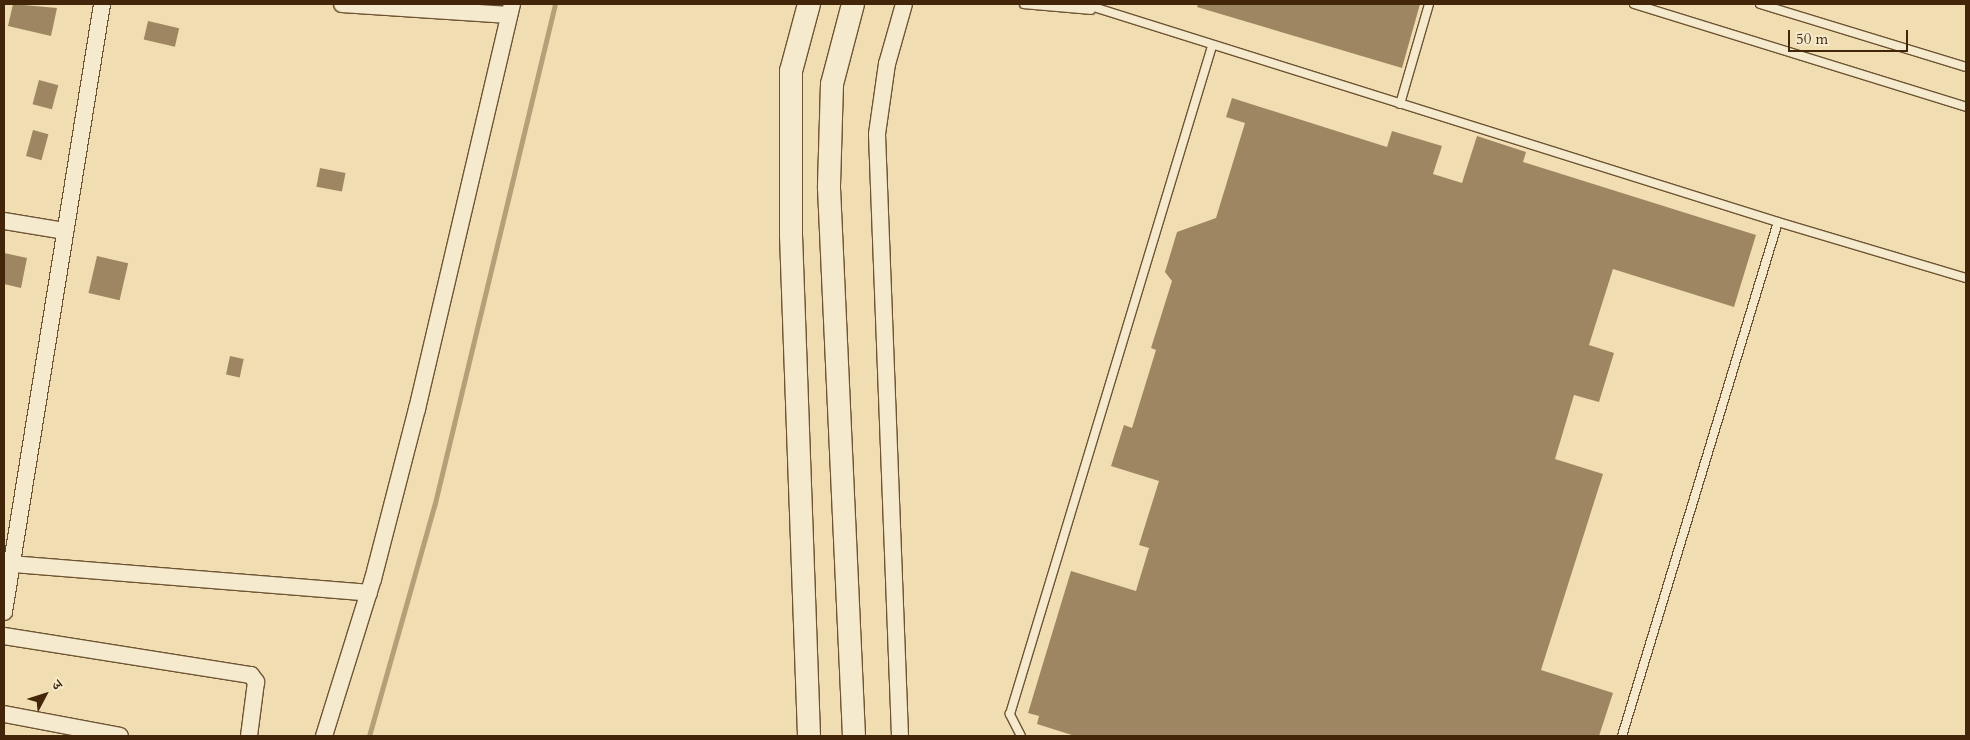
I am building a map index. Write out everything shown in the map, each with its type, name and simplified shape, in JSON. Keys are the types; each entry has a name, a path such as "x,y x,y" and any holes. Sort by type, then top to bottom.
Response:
{"main road":[{"path":"809,4 791,81 791,235 810,736"},
{"path":"852,4 832,84 829,188 854,736"}],"street":[{"path":"4,612 102,4"},
{"path":"324,736 369,593 417,409 510,10 342,4"},
{"path":"900,736 877,134 887,64 904,4"},
{"path":"4,221 65,231"},
{"path":"12,564 369,593"},
{"path":"4,636 251,675 256,682 248,736"},
{"path":"4,714 120,736"}],"lane":[{"path":"1024,4 1096,10"},
{"path":"1084,4 1096,10 1778,222 1966,278"},
{"path":"1400,104 1429,4"},
{"path":"1634,4 1966,107"},
{"path":"1760,4 1966,68"},
{"path":"1021,736 1010,714 1212,46"},
{"path":"1622,736 1778,222"}],"building":[{"path":"13,4 57,8 51,36 8,26"},
{"path":"1198,4 1420,4 1402,68 1197,7"},
{"path":"148,21 179,28 175,47 144,40"},
{"path":"39,80 58,85 52,109 33,104"},
{"path":"1232,98 1387,147 1392,131 1442,146 1433,174 1462,183 1477,136 1526,152 1523,162 1756,235 1734,307 1613,269 1589,345 1614,353 1599,402 1574,395 1555,459 1603,474 1541,670 1613,693 1599,736 1075,736 1037,724 1039,716 1028,713 1071,571 1136,591 1149,548 1139,545 1159,481 1111,466 1124,425 1132,428 1156,350 1151,348 1172,281 1165,272 1177,232 1216,218 1245,123 1226,117"},
{"path":"33,130 48,134 41,160 26,156"},
{"path":"320,168 346,173 342,192 316,187"},
{"path":"4,253 27,258 21,288 4,284"},
{"path":"97,256 128,263 120,300 88,293"},
{"path":"230,356 244,359 240,377 226,375"}],"waterway":[{"path":"369,736 435,503 555,4"}]}
